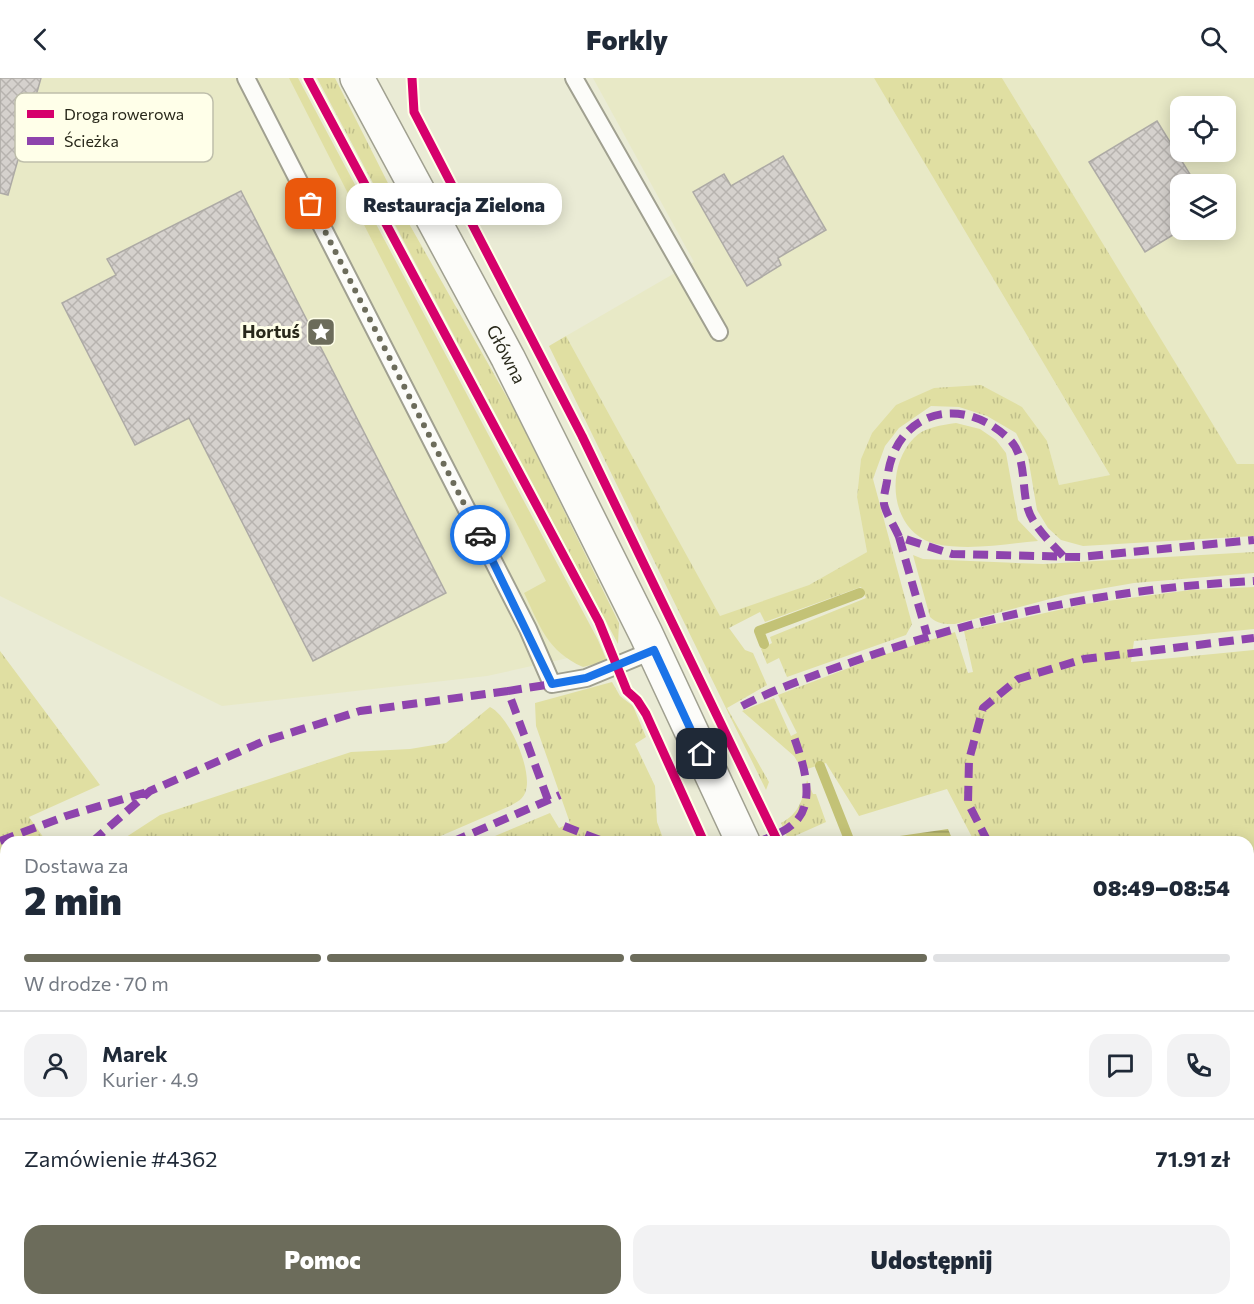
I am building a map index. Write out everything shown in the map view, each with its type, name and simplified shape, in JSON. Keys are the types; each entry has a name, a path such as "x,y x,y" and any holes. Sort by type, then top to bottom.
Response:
{"main road":[{"name":"Główna","path":"357,78 508,358 650,642 740,836"}],"lane":[{"path":"246,78 528,629 552,684 586,678 650,642"},
{"path":"574,78 719,332"}],"shaded area":[{"path":"0,78 298,78 598,640 568,658 487,676 222,706 0,596"},
{"path":"593,78 874,78 1110,475 1059,485 1047,441 934,388 872,433 861,459 857,497 867,552 809,585 720,617 566,336 694,262"},
{"path":"1002,78 1254,78 1254,464 1237,465"},
{"path":"948,829 951,836 900,836"}],"green space":[{"path":"289,78 298,78 598,640 607,661 583,667 571,661 553,645 540,627 524,593 546,581"},
{"path":"317,78 335,78 403,213 516,413 619,623 618,644"},
{"path":"874,78 1002,78 1237,464 1254,464 1254,536 1083,546 1061,540 1048,528 1037,510 1028,457 1016,433 987,416 959,407 931,406 899,428 885,446 873,479 912,624 906,635 787,677 779,658 767,664 761,649 772,643 770,637 866,598 861,587 765,622 760,612 729,628 745,650 753,653 767,685 727,708 769,782 766,790 549,346 566,336 720,616 809,585 867,552 857,497 861,459 872,433 896,405 934,388 981,385 1022,407 1047,441 1059,485 1110,475"},
{"path":"956,423 980,429 996,440 1006,453 1018,520 1038,541 987,546 949,546 921,538 909,527 901,514 896,498 898,466 904,451 923,431"},
{"path":"1254,552 1254,573 1134,583 1065,595 955,624 945,624 930,617 913,555 923,559 1043,564"},
{"path":"1254,587 1254,629 1134,641 1131,662 1254,650 1254,836 971,836 947,789 859,816 826,763 807,769 800,766 794,756 742,711 774,698 791,736 797,733 778,695 880,656 955,632 968,673 973,672 964,631 1085,604 1190,590"},
{"path":"0,651 100,785 29,817 42,836 0,836"},
{"path":"612,682 620,696 633,706 646,737 635,744 655,786 657,822 662,836 495,836 550,813 559,828 570,823 536,726 535,703"},
{"path":"490,707 504,721 522,757 527,781 524,796 510,806 441,836 128,836 160,815 351,752 410,749 446,743"},
{"path":"807,780 813,794 816,794 826,822 795,836 787,836 781,823 796,810"}],"building":[{"path":"0,78 41,78 37,93 15,93 15,162 17,162 8,195 0,193"},
{"path":"1157,121 1170,142 1170,162 1182,162 1190,174 1170,174 1170,237 1145,252 1089,162"},
{"path":"783,156 826,230 778,258 781,265 747,286 693,192 724,174 731,186"},
{"path":"241,191 446,593 313,661 189,418 135,445 62,303 116,275 107,259"}],"waterway":[{"path":"764,644 759,631 860,593"},
{"path":"820,766 848,836"}],"marked path":[{"path":"1063,556 1030,515 1021,463 1015,446 990,424 970,416 950,413 932,416 915,425 902,439 892,457 884,495 887,512 899,537 952,554 1081,557 1254,540"},
{"path":"899,537 927,635"},
{"path":"742,706 810,677 950,630 1050,606 1100,597 1254,581"},
{"path":"985,836 968,803 969,760 983,708 1018,679 1084,659 1254,638"},
{"path":"548,800 508,691 552,684"},
{"path":"99,836 150,791 264,741 360,711 508,691"},
{"path":"773,836 792,825 805,806 806,783 794,737"},
{"path":"13,836 66,816 147,792"},
{"path":"466,836 560,795"},
{"path":"564,826 590,836"}],"cycle path":[{"path":"308,78 599,622 627,691 637,700 646,714 701,836"},
{"path":"412,78 414,112 582,436 775,836"}],"way so far":[{"path":"311,204 480,535"}],"place":[{"name":"Restauracja Zielona","path":"311,204"},
{"name":"Hortuś","path":"321,332"}],"route":[{"path":"480,535 528,629 552,684 586,678 618,667 654,650 702,754"}]}
